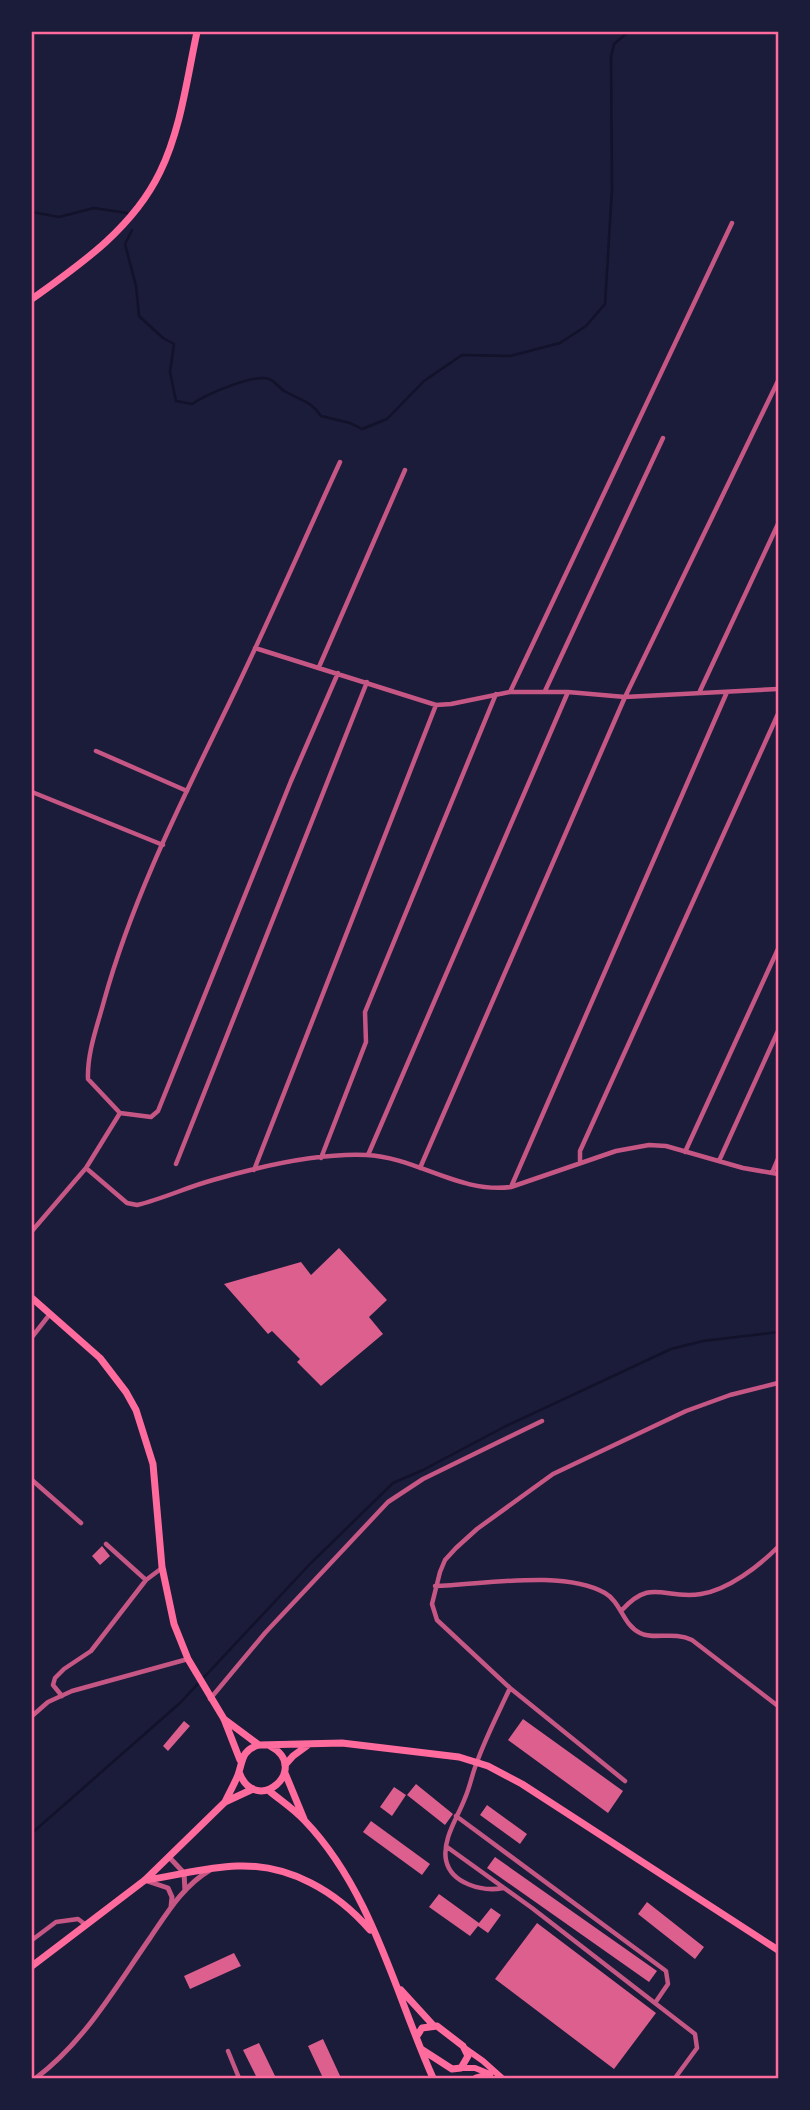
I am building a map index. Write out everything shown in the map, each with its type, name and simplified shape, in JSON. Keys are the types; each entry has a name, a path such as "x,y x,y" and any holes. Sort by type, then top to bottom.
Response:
{"main road":[{"path":"32,299 98,249 130,217 151,188 174,136 197,32"},
{"path":"32,1298 100,1358 136,1410 153,1469 162,1567 174,1624 188,1659 224,1719 240,1760 239,1772 225,1802 170,1858 32,1966"},
{"path":"224,1719 259,1745"},
{"path":"225,1802 253,1789 268,1790 279,1784 285,1769 302,1748 314,1742"},
{"path":"240,1760 248,1750 259,1745 314,1742 342,1743 477,1762 505,1774 546,1799 779,1950"},
{"path":"270,1746 281,1753 304,1819 348,1881 377,1939 433,2078"},
{"path":"239,1772 253,1789"},
{"path":"268,1790 304,1819"},
{"path":"145,1880 211,1869 251,1866 274,1869 295,1875 337,1898 377,1939"},
{"path":"396,1984 433,2025"},
{"path":"416,2038 422,2028 438,2026 491,2067 493,2074"},
{"path":"420,2048 448,2069 475,2068 502,2078"},
{"path":"456,2078 459,2068 467,2060 466,2049"},
{"path":"476,2078 493,2074"}],"street":[{"path":"510,692 732,223"},
{"path":"419,1168 625,697 779,381"},
{"path":"545,691 663,438"},
{"path":"338,673 291,781 158,1111 151,1117 120,1113 88,1079 88,1069 123,936 187,790 340,462"},
{"path":"319,667 405,470"},
{"path":"699,693 779,524"},
{"path":"255,648 436,705 451,705 510,692 545,691 625,697 779,689"},
{"path":"176,1164 367,682"},
{"path":"368,1155 568,692"},
{"path":"511,1187 727,692"},
{"path":"321,1158 366,1042 365,1012 497,693"},
{"path":"254,1170 436,705"},
{"path":"580,1162 580,1151 779,714"},
{"path":"96,751 187,790"},
{"path":"32,792 163,845"},
{"path":"685,1152 779,949"},
{"path":"719,1161 779,1031"},
{"path":"32,1231 86,1168 120,1113"},
{"path":"86,1168 127,1203 137,1205 213,1180 321,1158 368,1155 393,1159 471,1185 493,1189 511,1187 616,1151 649,1145 666,1146 775,1174 779,1159"},
{"path":"32,1337 50,1314"},
{"path":"625,1781 510,1688 437,1620 432,1604 435,1586 445,1560 495,1516 553,1474 686,1410 730,1395 779,1383"},
{"path":"208,1696 388,1502 424,1479 542,1421"},
{"path":"32,1480 81,1523"},
{"path":"106,1544 146,1580"},
{"path":"622,1610 640,1593 699,1595 711,1592 758,1567 779,1547"},
{"path":"62,1696 53,1685 55,1678 91,1651 146,1580 162,1567"},
{"path":"435,1586 557,1581 602,1591 617,1603 639,1633 678,1635 692,1640 779,1706"},
{"path":"32,1716 48,1702 62,1696 188,1659"},
{"path":"504,1888 490,1891 475,1888 458,1877 446,1861 456,1816 510,1688"},
{"path":"456,1816 666,1971 668,1984 656,2003"},
{"path":"447,1847 689,2028 697,2038 695,2052 675,2078"},
{"path":"170,1858 184,1874 185,1891"},
{"path":"36,2078 71,2049 171,1907 197,1879 211,1869"},
{"path":"145,1880 168,1888 172,1897 171,1907"},
{"path":"32,1940 56,1922 67,1919 78,1919 86,1926"},
{"path":"228,2051 239,2078"}],"building":[{"path":"339,1248 387,1300 369,1317 383,1334 321,1386 297,1362 300,1359 272,1331 268,1334 224,1284 301,1262 311,1275"},
{"path":"102,1546 110,1556 100,1565 92,1556"},
{"path":"523,1719 623,1791 608,1813 508,1740"},
{"path":"184,1721 190,1726 168,1751 163,1746"},
{"path":"416,1784 453,1814 445,1825 407,1795"},
{"path":"394,1787 406,1795 392,1816 380,1807"},
{"path":"487,1805 527,1834 520,1844 480,1815"},
{"path":"371,1821 430,1864 422,1875 363,1832"},
{"path":"495,1857 657,1971 649,1982 487,1868"},
{"path":"439,1894 479,1923 491,1908 501,1915 488,1933 478,1926 470,1936 429,1907"},
{"path":"647,1902 704,1947 695,1959 638,1914"},
{"path":"537,1923 656,2013 614,2069 495,1979"},
{"path":"234,1953 241,1966 190,1989 184,1976"},
{"path":"323,2039 341,2078 323,2078 308,2046"},
{"path":"259,2043 276,2078 257,2078 243,2050"}],"waterway":[{"path":"132,230 125,244 136,286 139,316 163,338 174,344 170,372 176,401 192,404 242,382 269,379 284,391 310,404 321,416 362,429 387,419 424,381 462,355 510,356 560,343 586,326 605,304 612,189 611,57 614,44 628,32"},
{"path":"32,212 59,217 94,208 127,213"},
{"path":"32,1833 180,1703 309,1565 393,1483 504,1427 671,1349 703,1341 778,1332"}]}
